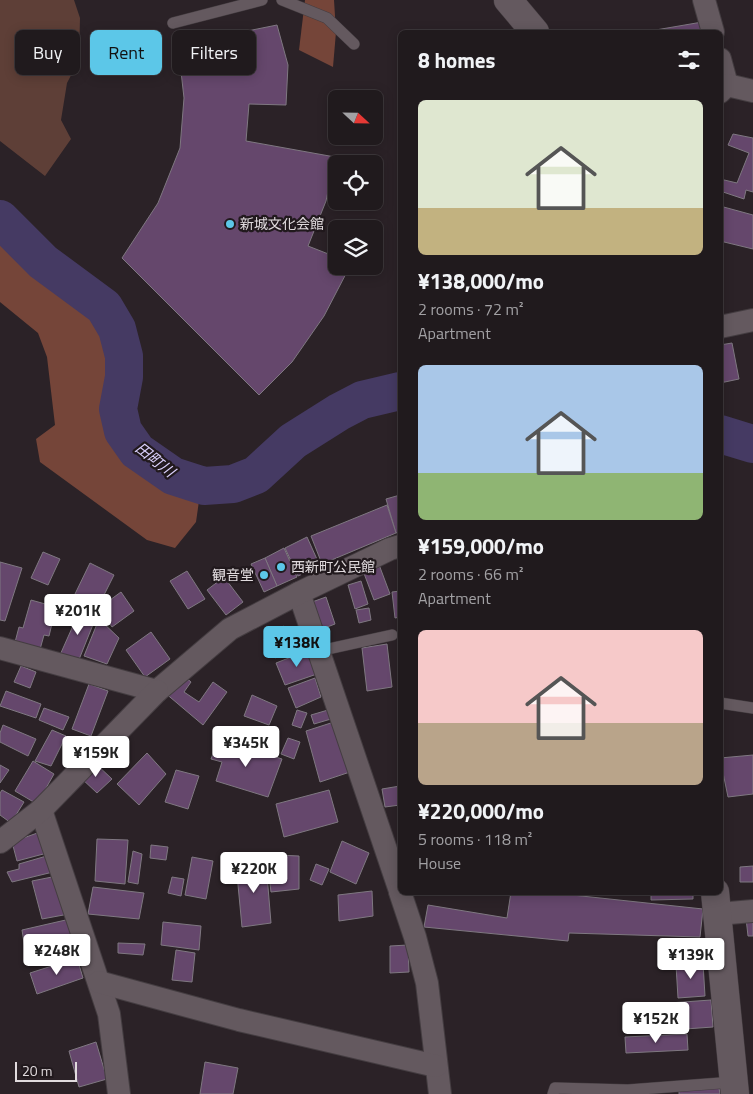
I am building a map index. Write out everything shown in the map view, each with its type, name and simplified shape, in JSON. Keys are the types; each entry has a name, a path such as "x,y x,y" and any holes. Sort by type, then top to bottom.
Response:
{"main road":[{"path":"508,0 533,30"},
{"path":"716,903 735,1088"}],"street":[{"path":"704,0 712,30"},
{"path":"724,89 753,91"},
{"path":"723,325 753,320"},
{"path":"0,842 41,810 157,691 230,628 398,547"},
{"path":"299,593 398,886"},
{"path":"0,648 157,691"},
{"path":"41,810 109,1014 119,1094"},
{"path":"401,895 416,937 427,983 440,1094"},
{"path":"716,903 753,911"},
{"path":"99,982 239,1020 436,1066"}],"lane":[{"path":"173,23 262,0"},
{"path":"282,0 327,18 354,44"},
{"path":"319,651 392,635"},
{"path":"723,703 753,708"},
{"path":"553,1094 555,1088 628,1090 735,1088"}],"shaded area":[{"path":"0,0 74,0 80,18 80,30 15,30 15,75 71,75 67,83 61,120 71,139 45,176 0,141"},
{"path":"305,0 334,0 336,32 333,67 299,50"},
{"path":"0,214 52,272 102,309 117,346 114,400 119,435 140,461 169,488 199,501 196,522 175,548 147,540 40,462 36,439 55,425 47,357 38,333 0,302"}],"building":[{"path":"708,21 712,30 656,30"},
{"name":"新城文化会館","path":"277,25 288,65 286,105 249,104 246,141 328,156 328,191 326,201 308,246 328,254 328,275 345,275 324,316 292,362 259,395 122,258 158,203 180,148 184,98 181,75 256,75 256,30 252,30"},
{"path":"733,134 753,138 753,192 746,190 744,199 723,192 723,180 737,183 749,153 728,145"},
{"path":"723,207 753,215 753,249 723,242"},
{"path":"732,343 739,379 723,382 723,344"},
{"path":"398,496 398,532 396,533 386,499"},
{"path":"387,505 396,533 322,564 311,536"},
{"path":"307,537 320,566 298,576 285,548"},
{"name":"西新町公民館","path":"284,548 297,577 277,586 265,558"},
{"path":"43,552 60,559 48,585 31,578"},
{"name":"観音堂","path":"265,558 277,586 264,592 251,564"},
{"path":"0,562 22,568 5,621 0,620"},
{"path":"378,562 390,594 374,600 362,568"},
{"path":"90,563 114,575 99,605 75,594"},
{"path":"187,571 205,599 188,609 170,581"},
{"path":"224,577 243,602 226,615 207,590"},
{"path":"361,581 368,604 355,609 348,585"},
{"path":"398,591 398,617 395,618 392,592"},
{"path":"121,592 134,611 112,627 99,608"},
{"path":"326,597 335,624 322,629 312,602"},
{"path":"31,600 56,607 49,636 44,635 39,653 14,646 19,627 23,628"},
{"path":"369,608 371,620 359,623 356,610"},
{"path":"80,610 96,617 78,662 60,655"},
{"path":"99,619 119,638 107,664 84,656"},
{"path":"284,626 294,646 275,658 264,639"},
{"path":"151,632 170,659 145,677 126,650"},
{"path":"387,644 392,687 367,691 362,648"},
{"path":"309,650 317,674 285,685 276,663"},
{"path":"21,666 36,672 30,688 14,682"},
{"path":"184,676 191,682 184,692 199,702 213,682 227,692 203,725 164,692"},
{"path":"315,678 321,697 296,708 288,688"},
{"path":"89,684 108,691 91,736 72,729"},
{"path":"6,691 41,704 36,718 0,706"},
{"path":"252,695 277,706 269,725 244,716"},
{"path":"44,708 69,717 63,730 39,720"},
{"path":"297,710 307,713 301,728 292,725"},
{"path":"328,710 331,719 314,724 311,715"},
{"path":"337,721 353,771 320,782 306,731"},
{"path":"3,725 36,739 28,756 0,742 0,733"},
{"path":"52,730 66,736 51,766 35,761"},
{"path":"219,738 282,759 268,797 216,781 222,762 211,759"},
{"path":"288,738 300,742 294,759 281,754"},
{"path":"147,753 166,774 139,805 117,784"},
{"path":"753,755 753,794 728,797 723,773 723,758"},
{"path":"33,761 54,774 37,804 15,791"},
{"path":"95,763 112,779 97,793 80,777"},
{"path":"0,765 9,770 0,783"},
{"path":"176,770 199,776 188,809 165,802"},
{"path":"398,786 398,805 385,807 382,789"},
{"path":"2,790 24,802 11,823 0,815 0,793"},
{"path":"329,790 338,822 284,837 276,804"},
{"path":"43,831 51,852 17,861 12,842"},
{"path":"97,839 128,840 125,884 95,881"},
{"path":"342,841 369,853 356,884 330,872"},
{"path":"151,845 168,847 166,860 150,858"},
{"path":"133,851 142,854 138,884 128,882"},
{"path":"50,855 53,872 12,882 7,872 19,869 19,864"},
{"path":"277,855 299,856 299,889 271,892 268,867 276,866"},
{"path":"192,857 213,861 206,899 185,895"},
{"path":"266,863 271,923 242,927 236,864"},
{"path":"316,864 329,869 322,885 310,880"},
{"path":"753,866 753,882 740,882 740,867"},
{"path":"57,876 69,914 42,919 32,881"},
{"path":"172,877 184,879 181,896 168,893"},
{"path":"93,887 144,893 139,919 88,914"},
{"path":"372,891 373,916 339,921 338,895"},
{"path":"511,895 572,895 703,909 700,937 569,933 568,941 424,927 428,905 507,918"},
{"path":"651,895 693,895 693,899 651,900"},
{"path":"746,918 753,918 753,936 748,936"},
{"path":"70,919 75,936 25,949 22,930"},
{"path":"163,922 201,926 199,950 161,945"},
{"path":"118,943 145,944 143,955 118,953"},
{"path":"408,945 409,972 390,973 390,946"},
{"path":"176,950 195,953 192,982 172,980"},
{"path":"77,958 83,978 37,994 30,973"},
{"path":"703,963 705,996 678,998 676,965"},
{"path":"711,1000 713,1027 671,1030 669,1003"},
{"path":"687,1034 688,1050 626,1053 625,1037"},
{"path":"96,1042 107,1079 79,1087 69,1051"},
{"path":"205,1062 238,1068 233,1094 200,1094"},
{"path":"719,1088 720,1094 679,1094 679,1089"}],"waterway":[{"name":"田町川","path":"0,219 43,262 104,307 117,329 124,356 124,377 118,409 123,431 137,451 173,476 204,486 233,484 256,475 293,441 339,412 362,400 398,391"},
{"name":"田町川","path":"723,435 753,444"}],"place":[{"name":"新城文化会館","path":"230,224"},
{"name":"西新町公民館","path":"281,567"},
{"name":"観音堂","path":"264,575"}]}
